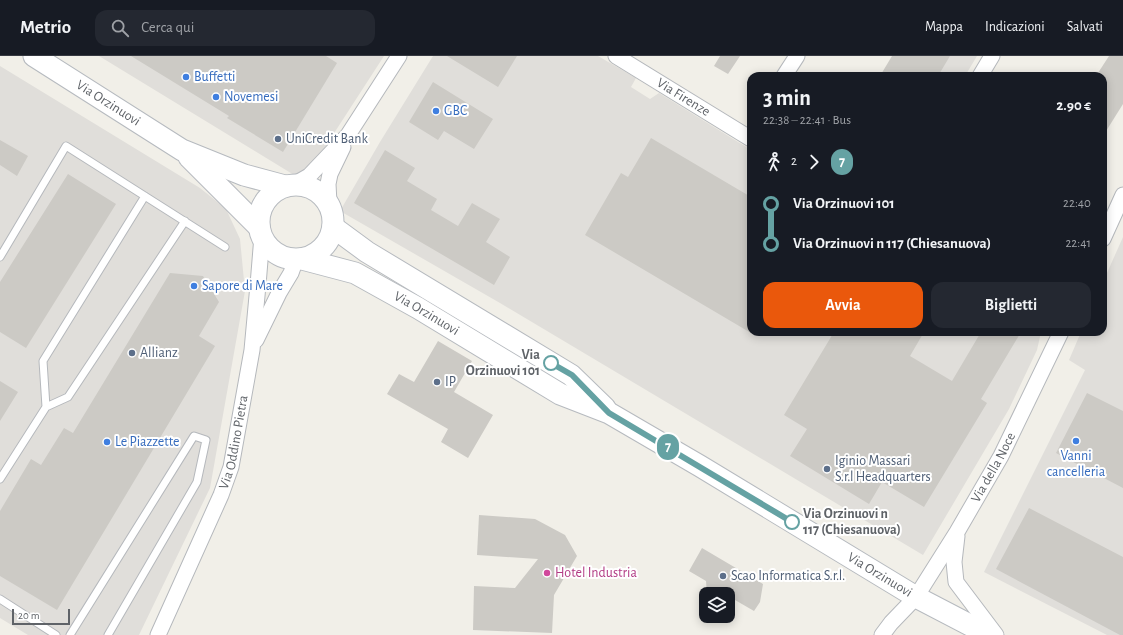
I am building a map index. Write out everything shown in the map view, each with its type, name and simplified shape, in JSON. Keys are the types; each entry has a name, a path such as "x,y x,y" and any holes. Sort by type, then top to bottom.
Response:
{"main road":[{"name":"Via Orzinuovi","path":"34,56 182,150 244,176 290,186 311,188 329,204"},
{"name":"Via Orzinuovi","path":"182,150 261,232 266,243 276,254 289,259 299,259 355,273 418,308 560,394 609,413 700,466 916,597 989,635"},
{"path":"261,232 260,211 263,204 272,193 290,186"},
{"path":"299,259 314,255 323,248 330,238 333,226 333,215 329,204"},
{"name":"Via Orzinuovi","path":"333,226 367,252 572,375 609,413"}],"street":[{"path":"329,204 328,184 330,174 348,135 399,56"},
{"name":"Via Firenze","path":"616,56 747,134"},
{"path":"787,72 797,56"},
{"path":"982,72 992,56"},
{"path":"290,186 309,176 348,135"},
{"path":"1107,230 1123,194"},
{"name":"Via Oddino Pietra","path":"158,635 221,495 231,467 252,350 261,232"},
{"path":"252,350 279,293 299,259"},
{"name":"Via della Noce","path":"882,635 891,623 916,597 957,532 1001,456 1059,336"},
{"path":"957,532 954,562 956,582 996,635"}],"lane":[{"path":"0,257 66,146 225,247"},
{"path":"46,407 43,361 145,196"},
{"path":"0,479 46,407 68,397 185,221"},
{"path":"70,635 194,436 206,440 197,482 108,635"},
{"path":"0,599 56,635"}],"shaded area":[{"path":"99,56 384,56 305,178 299,178"},
{"path":"433,56 598,56 636,78 631,87 650,99 659,93 747,148 747,336 1040,336 1037,350 1009,409 923,555 500,303 340,211 380,142"},
{"path":"895,56 977,56 967,72 885,72"},
{"path":"0,66 200,188 226,209 240,239 245,291 210,488 139,635 28,635 0,618"},
{"path":"1123,237 1123,635 1107,635 984,572 1085,370 1069,360 1079,336 1107,336 1107,273"}],"building":[{"path":"131,56 326,56 337,63 283,152 227,118 229,116"},
{"path":"447,56 517,56 498,87"},
{"path":"720,56 740,56 728,74 714,66"},
{"path":"892,56 950,56 940,72 882,72"},
{"path":"1109,56 1123,56 1123,104 1107,130 1107,72 1099,72"},
{"path":"433,82 493,119 474,149 444,131 438,140 409,122"},
{"path":"651,138 747,195 747,331 585,235 621,173 628,177"},
{"path":"0,140 28,156 17,176 0,165"},
{"path":"385,150 415,168 407,181 437,199 431,210 458,226 472,203 500,219 486,242 510,257 494,285 354,203"},
{"path":"68,174 116,204 26,348 0,332 0,282"},
{"path":"170,273 203,276 219,302 199,336 215,346 57,610 0,576 0,511 31,459 41,465 64,428 73,433"},
{"path":"832,336 922,336 910,356 952,381 979,336 1019,336 981,399 987,403 924,507 882,482 869,504 790,456 807,429 784,415"},
{"path":"438,341 472,361 454,392 493,415 468,458 441,442 448,429 387,394 399,374 414,382"},
{"path":"0,381 18,392 0,421"},
{"path":"1087,393 1123,411 1123,488 1056,453"},
{"path":"1029,508 1123,557 1123,635 1120,635 996,569"},
{"name":"Hotel Industria","path":"479,515 535,519 565,535 577,556 554,595 552,633 473,630 474,586 515,588 538,559 477,555"},
{"name":"Scao Informatica S.r.l.","path":"702,548 763,584 760,602 754,611 735,600 735,587 706,587 706,581 689,571"}],"bus line":[{"name":"7","path":"551,363 572,375 609,413 792,522"}],"place":[{"name":"Buffetti","path":"186,77"},
{"name":"Novemesi","path":"216,97"},
{"name":"GBC","path":"436,111"},
{"name":"UniCredit Bank","path":"278,139"},
{"name":"Sapore di Mare","path":"194,286"},
{"name":"Allianz","path":"132,353"},
{"name":"Via Orzinuovi 101","path":"551,363"},
{"name":"IP","path":"437,382"},
{"name":"Vanni cancelleria","path":"1076,441"},
{"name":"Le Piazzette","path":"107,442"},
{"name":"Iginio Massari S.r.l Headquarters","path":"827,469"},
{"name":"Via Orzinuovi n 117 (Chiesanuova)","path":"792,522"},
{"name":"Hotel Industria","path":"547,573"},
{"name":"Scao Informatica S.r.l.","path":"723,576"}]}
